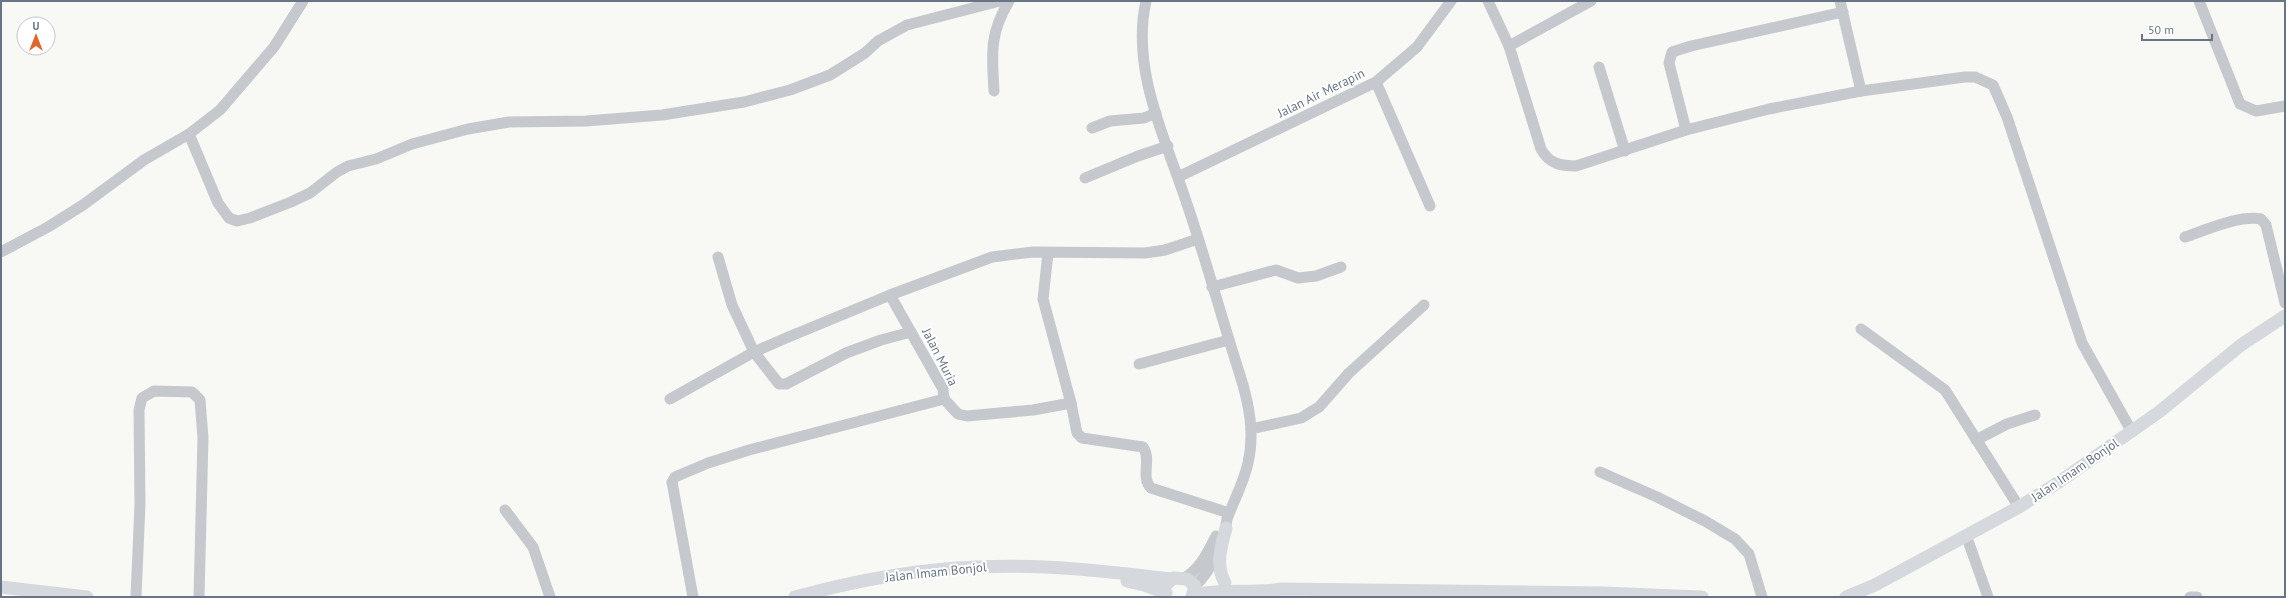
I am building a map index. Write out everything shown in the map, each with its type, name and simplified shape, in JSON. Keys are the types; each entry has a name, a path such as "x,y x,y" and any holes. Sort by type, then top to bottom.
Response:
{"main road":[{"name":"Jalan Imam Bonjol","path":"1846,597 1875,585 2020,507 2132,432 2241,344 2285,316"},
{"path":"1225,583 1221,575 1219,564 1228,520"},
{"name":"Jalan Imam Bonjol","path":"795,597 842,584 929,571 1022,566 1079,569 1177,579"},
{"name":"Jalan Imam Bonjol","path":"1079,569 1095,575 1144,584 1167,595"},
{"path":"1167,595 1165,586 1177,579 1192,582 1194,591"},
{"path":"1194,591 1225,583 1264,584 1282,589"},
{"path":"1,587 87,597"},
{"path":"1194,591 1264,592 1282,589 1702,597"}],"street":[{"path":"1,252 48,227 97,195 144,160 190,134 220,110 274,47 303,1"},
{"path":"190,134 218,202 225,215 232,220 237,221 266,212 310,193 348,166 376,159 412,144 454,133 509,122 586,121 662,115 744,102 790,90 830,75 865,53 878,41 907,25 1000,1"},
{"path":"994,91 993,38 998,22 1009,1"},
{"path":"1146,1 1141,43 1156,113 1178,177 1246,395 1251,429 1248,464 1208,572 1194,591"},
{"name":"Jalan Air Merapin","path":"1178,177 1376,82 1417,47 1451,1"},
{"path":"1488,1 1509,46 1541,149 1550,160 1565,166 1576,166 1686,130 1769,109 1861,91 1965,77 1975,77 1993,84 2007,117 2082,343 2132,432"},
{"path":"1509,46 1591,1"},
{"path":"2199,1 2240,104 2256,111 2285,106"},
{"path":"1686,130 1669,63 1672,52 1842,6 1861,91"},
{"path":"1599,67 1625,151"},
{"path":"1376,82 1430,206"},
{"path":"1092,128 1110,121 1144,118 1156,113"},
{"path":"1085,178 1138,156 1168,146"},
{"path":"2185,238 2222,225 2248,219 2261,219 2266,225 2285,303"},
{"path":"670,399 754,352 890,295 992,257 1016,253 1145,253 1198,240"},
{"path":"1048,253 1043,299 1071,403 1075,429 1082,438 1143,447 1146,454 1146,480 1151,488 1228,520"},
{"path":"718,257 732,305 754,352 776,382 786,384 846,353 882,340 911,332"},
{"path":"1212,287 1276,270 1298,278 1316,276 1341,267"},
{"name":"Jalan Muria","path":"693,597 672,482 675,477 708,462 749,450 944,399 943,389 890,295"},
{"path":"1251,429 1291,421 1315,410 1333,393 1349,373 1424,305"},
{"path":"1861,329 1945,390 2020,507"},
{"path":"1139,364 1229,340"},
{"path":"136,597 140,504 139,410 142,398 154,391 192,392 200,400 203,438 199,597"},
{"path":"944,399 958,414 967,416 1033,410 1071,403"},
{"path":"1976,440 2007,424 2035,415"},
{"path":"1600,472 1705,521 1735,539 1749,554 1762,597"},
{"path":"505,510 533,547 550,597"},
{"path":"1177,579 1193,572 1204,560 1220,527 1228,520"},
{"path":"1966,535 1988,597"},
{"path":"2190,597 2198,597"}]}
